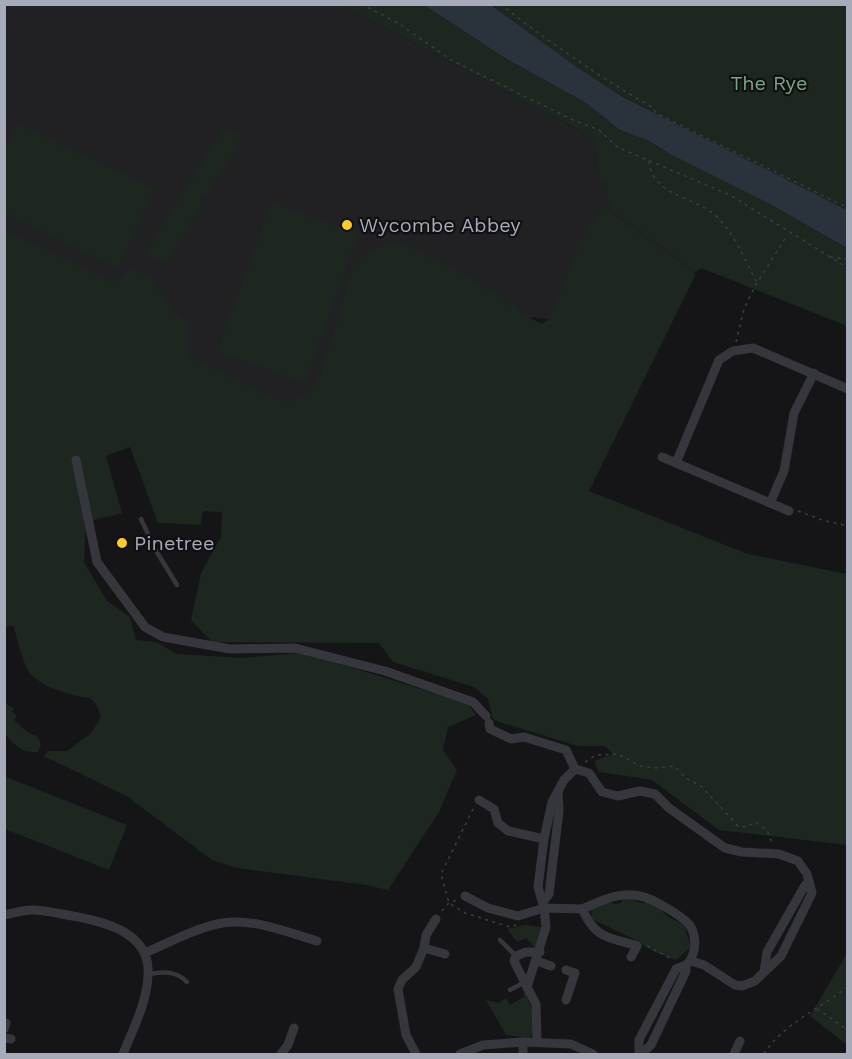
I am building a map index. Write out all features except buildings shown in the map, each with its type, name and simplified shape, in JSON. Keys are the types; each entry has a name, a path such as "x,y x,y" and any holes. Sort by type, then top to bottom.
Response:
{"street":[{"path":"676,463 719,360 733,351 753,348 848,389"},
{"path":"770,503 784,471 794,413 814,374"},
{"path":"662,457 789,511"},
{"path":"76,460 97,562 145,627 163,637 230,649 295,648 385,671 473,702 487,719 490,729 511,739 524,737 566,750 575,769 589,773 602,792 618,796 640,791 655,794 669,808 725,848 742,852 779,854 798,861 807,874 812,893 781,956 764,973 755,981 742,986 735,985 704,965 688,963"},
{"path":"526,984 538,957 546,927 538,887 544,839 552,802 564,780 575,769"},
{"path":"543,905 549,894 559,811 558,791"},
{"path":"479,800 494,809 498,823 507,831 544,839"},
{"path":"465,896 488,908 518,916 543,905 582,909 613,896 640,896 663,905 690,926 695,944 686,971 651,1045 640,1054"},
{"path":"582,909 598,934 637,946 631,957"},
{"path":"4,915 34,910 98,921 127,933 145,953 148,974 141,1009 123,1054"},
{"path":"416,1054 406,1035 398,989 402,981 416,968 424,948 426,935 436,919"},
{"path":"145,953 207,927 224,923 255,923 308,932 317,941"},
{"path":"424,948 445,954"},
{"path":"537,1042 536,1004 514,961 516,956 526,952 551,966"},
{"path":"566,970 575,973 566,1000"},
{"path":"281,1054 288,1045 294,1028"},
{"path":"734,1054 740,1041"},
{"path":"523,1042 524,1054"},
{"path":"460,1054 483,1045 537,1042 571,1044 592,1054"}],"lane":[{"path":"141,519 155,549 177,585"},
{"path":"500,940 516,956"},
{"path":"148,974 172,972 187,982"},
{"path":"510,990 526,984"}],"path":[{"path":"361,4 398,23 452,60 573,120 599,130 617,147 730,195 848,268"},
{"path":"500,4 586,66 652,107 656,113 848,208"},
{"path":"649,160 650,173 663,187 714,213 730,232 757,283"},
{"path":"733,351 744,309 757,283 789,233"},
{"path":"829,257 848,259"},
{"path":"789,511 795,510 848,526"},
{"path":"575,769 596,755 618,754 640,766 655,768 674,766 687,778 701,786 738,826 747,827 755,822 767,830 779,854"},
{"path":"479,800 465,822 441,874 449,903 465,913 510,927 518,925"},
{"path":"436,919 449,903"},
{"path":"637,946 646,946 688,963"},
{"path":"764,1054 769,1046 796,1022 848,987"},
{"path":"816,1009 848,1030"}],"shaded area":[{"name":"Wycombe Abbey","path":"4,5 342,5 581,131 611,152 701,268 622,328 512,315 312,420 175,369 5,245"},
{"path":"424,5 491,5 621,96 847,210 847,248 768,203 670,154 649,141 620,130 586,103 505,58"}],"green space":[{"path":"342,5 424,5 505,58 586,103 620,130 649,141 670,154 768,203 847,248 847,326 701,268 695,271 615,212 607,201 606,184 599,179 596,142 581,131"},
{"name":"The Rye","path":"491,5 847,5 847,210 621,96"},
{"path":"18,123 156,189 118,268 5,214 5,151"},
{"path":"223,129 244,136 213,186 210,186 209,194 201,194 201,209 165,264 145,253"},
{"path":"271,202 359,234 305,383 217,352"},
{"path":"603,204 613,214 696,274 589,491 748,554 847,574 847,845 719,830 652,780 599,772 594,761 613,754 605,746 578,746 499,722 493,719 488,699 474,687 393,662 379,643 212,642 191,620 201,573 221,537 222,512 203,511 201,525 158,523 130,447 106,456 122,513 86,522 84,562 107,601 130,617 136,640 156,642 177,654 243,658 298,653 468,704 476,715 448,727 443,750 457,770 439,812 388,890 237,868 212,860 128,797 44,756 48,751 67,751 91,733 101,717 96,704 90,698 57,690 34,677 25,663 13,626 5,627 4,230 113,282 127,274 129,268 151,277 172,311 189,324 188,357 274,399 292,401 308,393 320,376 354,264 374,249 385,244 406,245 481,285 542,324 549,319 581,240"},
{"path":"4,703 14,708 12,712 17,716 14,720 29,733 37,736 41,744 38,752 19,747 5,733"},
{"path":"4,776 127,825 109,870 5,829"},
{"path":"631,898 641,903 656,905 665,914 687,926 686,932 691,947 676,960 655,952 592,919 591,910 594,907 610,902 621,903 623,899"},
{"path":"525,925 543,927 536,946 533,946 526,938 517,942 507,929"},
{"path":"847,942 847,1045 810,1016 846,955"},
{"path":"523,989 533,1013 530,1038 506,1035 486,1000 499,1003 506,998 510,1005 524,997"}],"place":[{"name":"Wycombe Abbey","path":"347,225"},
{"name":"Pinetree","path":"122,543"}]}
